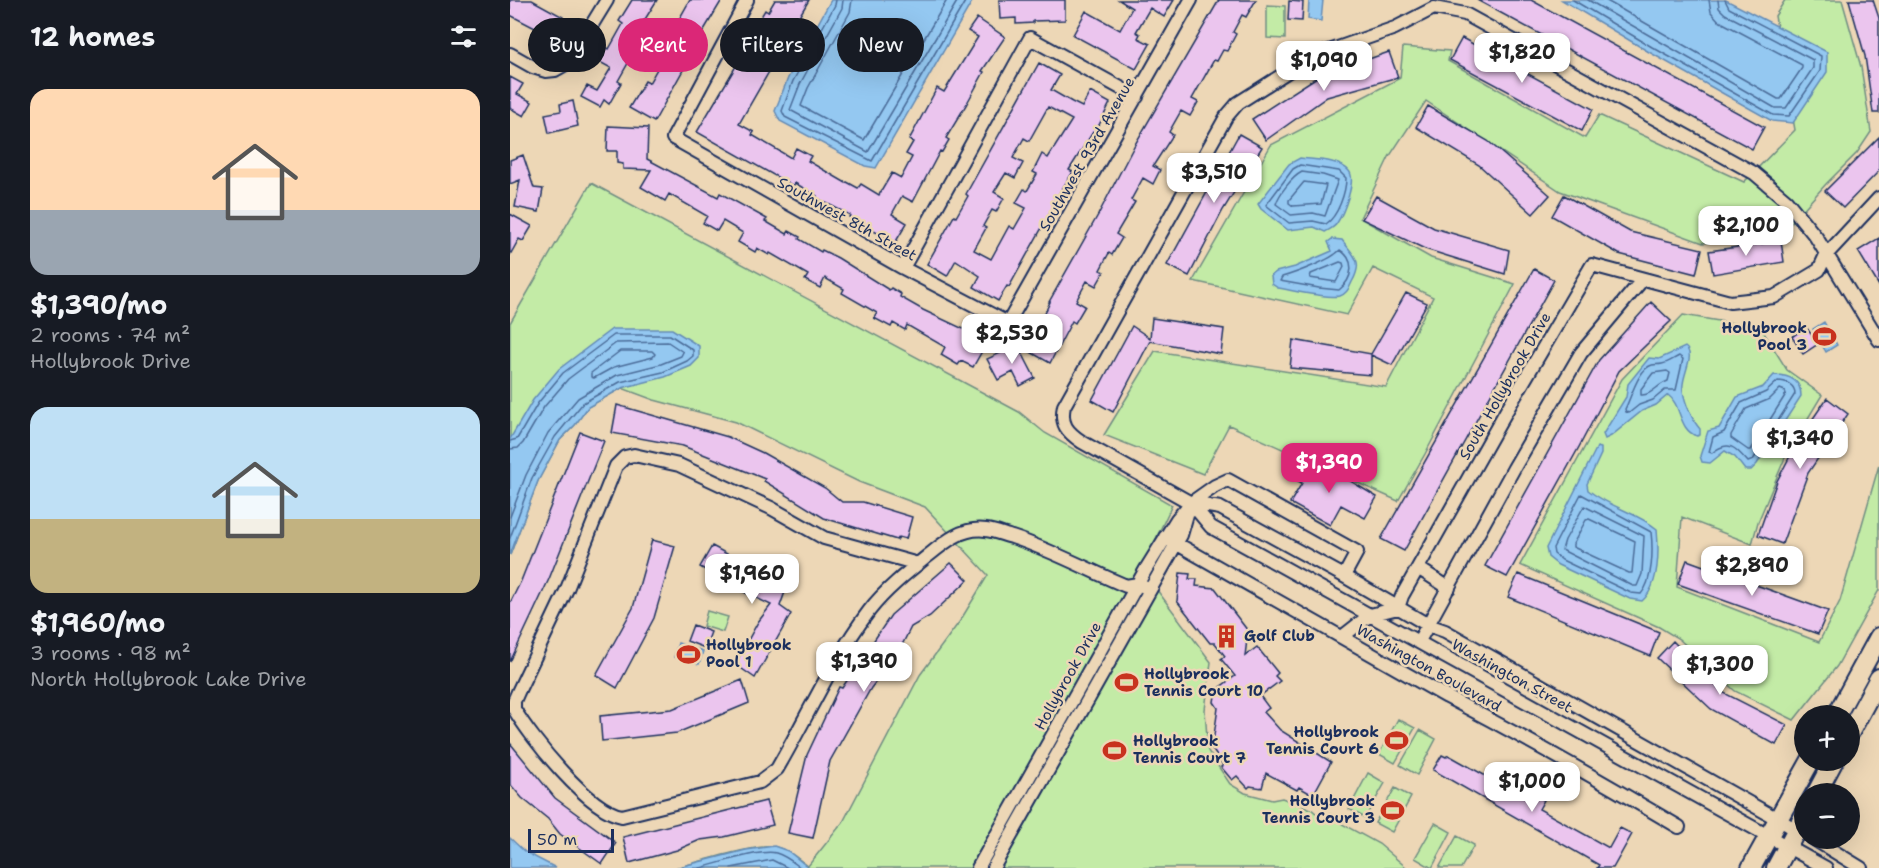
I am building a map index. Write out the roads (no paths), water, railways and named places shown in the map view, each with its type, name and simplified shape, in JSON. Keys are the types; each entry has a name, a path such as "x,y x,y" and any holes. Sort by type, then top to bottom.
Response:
{"main road":[{"path":"1842,705 1879,637"},
{"path":"1860,713 1879,678"},
{"path":"1751,868 1805,771"},
{"path":"1776,868 1794,840"}],"street":[{"path":"510,54 533,67 546,71 555,70 569,62 607,0"},
{"name":"Southwest 8th Street","path":"747,0 673,138 903,268 1008,322"},
{"name":"Southwest 93rd Avenue","path":"1008,322 1191,0"},
{"name":"Washington Street","path":"1794,825 1686,768 1445,631 1428,625 1220,508 1191,502 1082,442 1068,431 1063,423 1064,406 1226,117 1238,103 1309,57 1395,28 1434,8 1465,14 1754,173 1786,200 1816,237 1826,255"},
{"path":"903,268 1030,38 1137,97"},
{"name":"South Hollybrook Drive","path":"1398,608 1508,408 1592,265 1731,302 1774,297 1819,270 1826,255 1879,198"},
{"path":"1826,255 1841,275 1879,340"},
{"path":"1419,641 1514,468 1581,353 1643,279"},
{"path":"918,564 824,538 771,508 679,465 634,455 625,458 616,466 567,589 514,701 514,709 567,777 598,805 621,816 760,782 777,769 827,676 870,610 918,564 954,537 974,530 987,530 1030,543 1126,586 1138,584 1150,590"},
{"name":"Hollybrook Drive","path":"978,868 1165,537 1191,502 1228,480 1356,552 1344,576"},
{"name":"Washington Street","path":"1191,502 1211,527 1826,868"},
{"name":"Hollybrook Drive","path":"993,868 1176,544 1186,524 1191,502"},
{"name":"Washington Boulevard","path":"1165,537 1679,827"},
{"path":"1418,568 1449,588"},
{"path":"1342,637 1370,615 1398,608"},
{"path":"1678,785 1686,768"},
{"name":"Washington Street","path":"1833,849 1861,868"}],"water":[{"path":"831,0 973,0 876,168 865,166 780,121 775,111 791,72 825,72 825,18 821,18"},
{"path":"1309,0 1323,0 1321,21 1308,19"},
{"path":"1562,0 1726,0 1827,52 1827,72 1793,123 1772,121"},
{"path":"1300,158 1339,164 1345,167 1351,175 1350,189 1343,212 1336,225 1325,232 1314,227 1288,230 1261,209 1258,204 1289,164"},
{"path":"1332,239 1342,240 1356,259 1356,275 1344,294 1335,297 1319,295 1278,288 1272,284 1271,276 1276,272 1295,267 1332,251 1328,242"},
{"name":"Hollybrook Pool 3","path":"1824,322 1837,345 1826,352 1813,329"},
{"path":"612,329 672,329 699,346 699,358 691,366 665,377 622,388 588,407 560,440 538,481 510,555 510,439 533,400 559,369"},
{"path":"1685,347 1689,361 1683,391 1689,411 1700,429 1700,435 1691,433 1686,428 1676,405 1668,395 1605,439 1603,434 1626,397 1628,384 1649,358 1659,359"},
{"path":"1774,375 1785,376 1796,382 1801,396 1757,464 1751,470 1745,470 1735,457 1725,451 1710,463 1702,462 1700,456 1708,431 1719,428 1737,397 1763,387"},
{"path":"1597,447 1601,448 1601,454 1587,484 1588,490 1657,529 1658,557 1655,577 1648,594 1642,601 1630,599 1558,565 1548,557 1546,548"},
{"name":"Hollybrook Pool 1","path":"678,643 703,651 699,664 674,657"},
{"path":"510,838 525,852 556,868 510,868"},
{"path":"774,846 788,851 809,868 675,868 746,850"}],"place":[{"name":"Hollybrook Pool 3","path":"1825,337"},
{"name":"Golf Club","path":"1226,636"},
{"name":"Hollybrook Pool 1","path":"688,654"},
{"name":"Hollybrook Tennis Court 10","path":"1126,683"},
{"name":"Hollybrook Tennis Court 6","path":"1397,741"},
{"name":"Hollybrook Tennis Court 7","path":"1115,750"},
{"name":"Hollybrook Tennis Court 3","path":"1393,810"}]}
